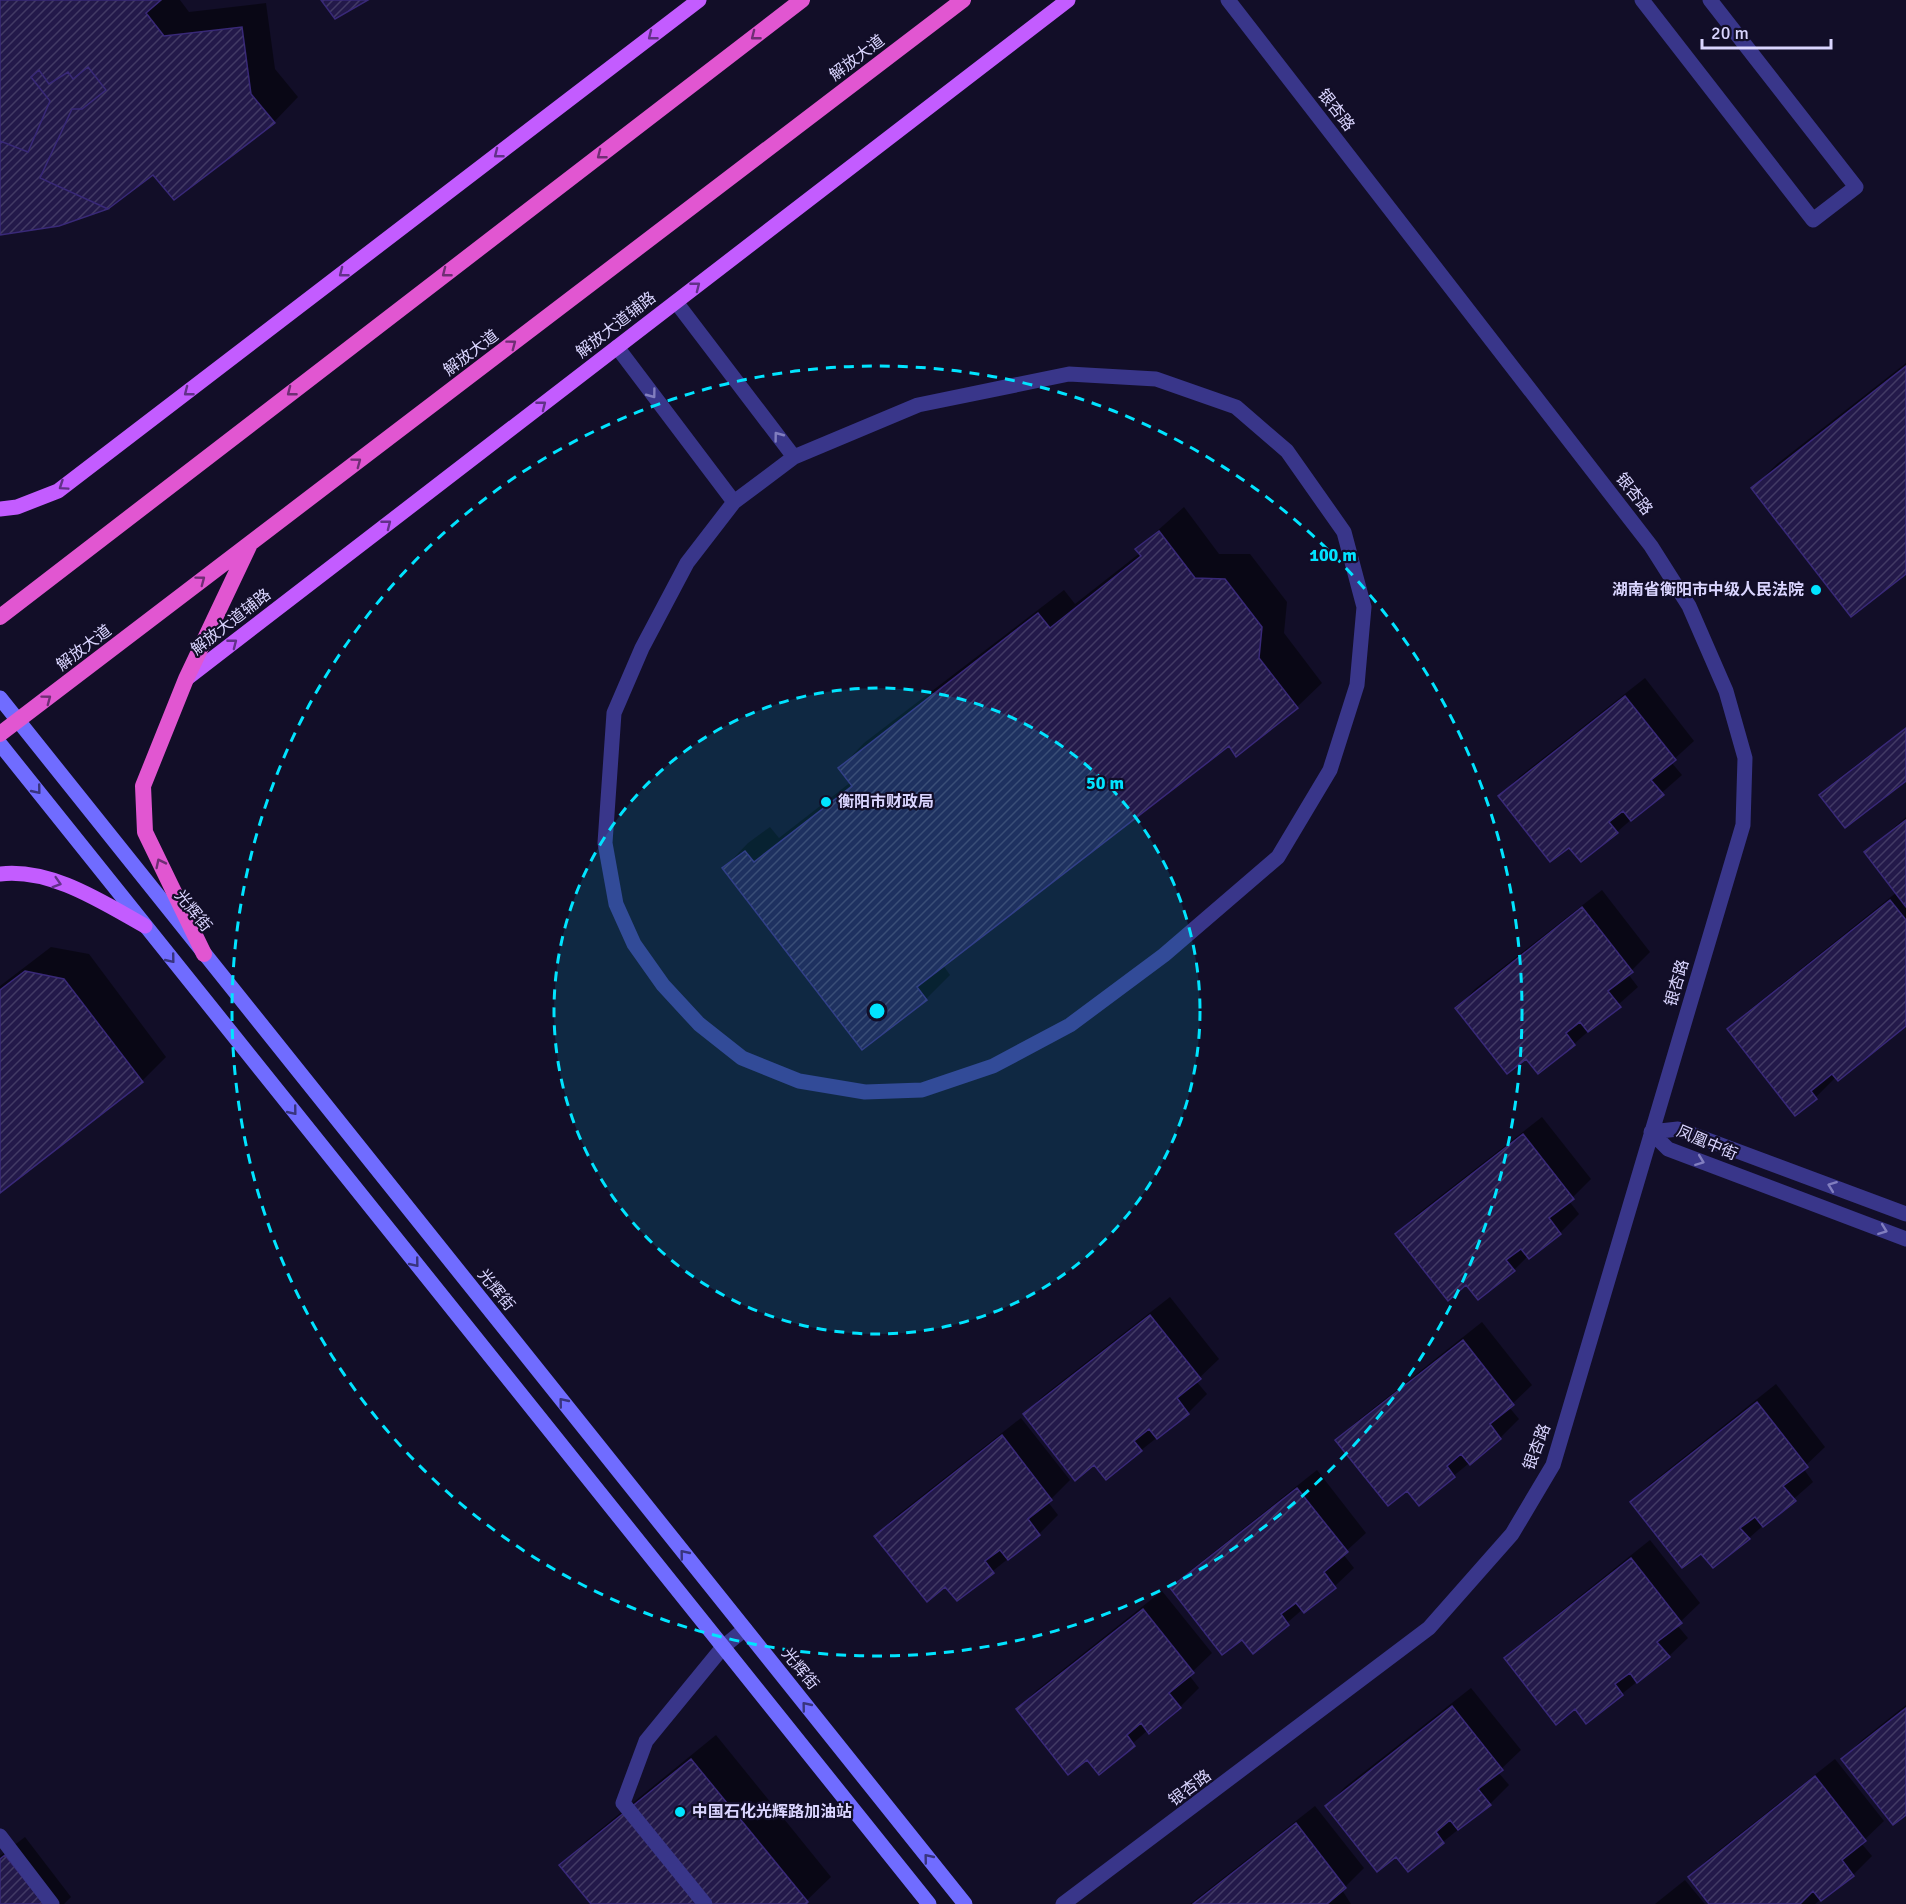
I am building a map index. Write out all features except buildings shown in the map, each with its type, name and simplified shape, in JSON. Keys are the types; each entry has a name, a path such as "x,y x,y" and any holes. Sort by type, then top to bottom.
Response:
{"highway":[{"path":"0,617 802,0"},
{"name":"解放大道","path":"0,734 963,0"},
{"path":"204,954 145,832 143,786 186,679 250,543"}],"main road":[{"path":"0,509 17,507 58,491 699,0"},
{"name":"解放大道辅路","path":"186,679 1068,0"},
{"name":"光辉街","path":"0,698 964,1904"},
{"path":"0,744 929,1904"},
{"path":"0,874 19,872 81,891 145,926"}],"street":[{"name":"银杏路","path":"1063,1904 1073,1899 1429,1628 1512,1534 1553,1465 1743,825 1745,758 1726,691 1689,606 1651,546 1228,0"},
{"path":"1642,0 1813,220 1856,187 1710,0"},
{"path":"676,302 794,457"},
{"path":"617,347 734,502"},
{"path":"1069,374 1156,379 1236,407 1287,451 1344,532 1364,607 1357,685 1330,770 1278,856 1164,954 1089,1011 1070,1025 993,1066 922,1090 865,1092 799,1081 742,1058 699,1024 663,985 634,944 616,904 605,843 614,713 642,648 687,563 734,502 794,457 918,405 1069,374"},
{"name":"凤凰中街","path":"1651,1132 1678,1129 1906,1214"},
{"name":"凤凰中街","path":"1651,1132 1668,1149 1906,1239"},
{"path":"705,1904 623,1803 646,1741 723,1647 745,1629"},
{"path":"0,1836 52,1904"}],"place":[{"name":"湖南省衡阳市中级人民法院","path":"1816,590"},
{"name":"衡阳市财政局","path":"826,802"},
{"name":"中国石化光辉路加油站","path":"680,1812"}]}
